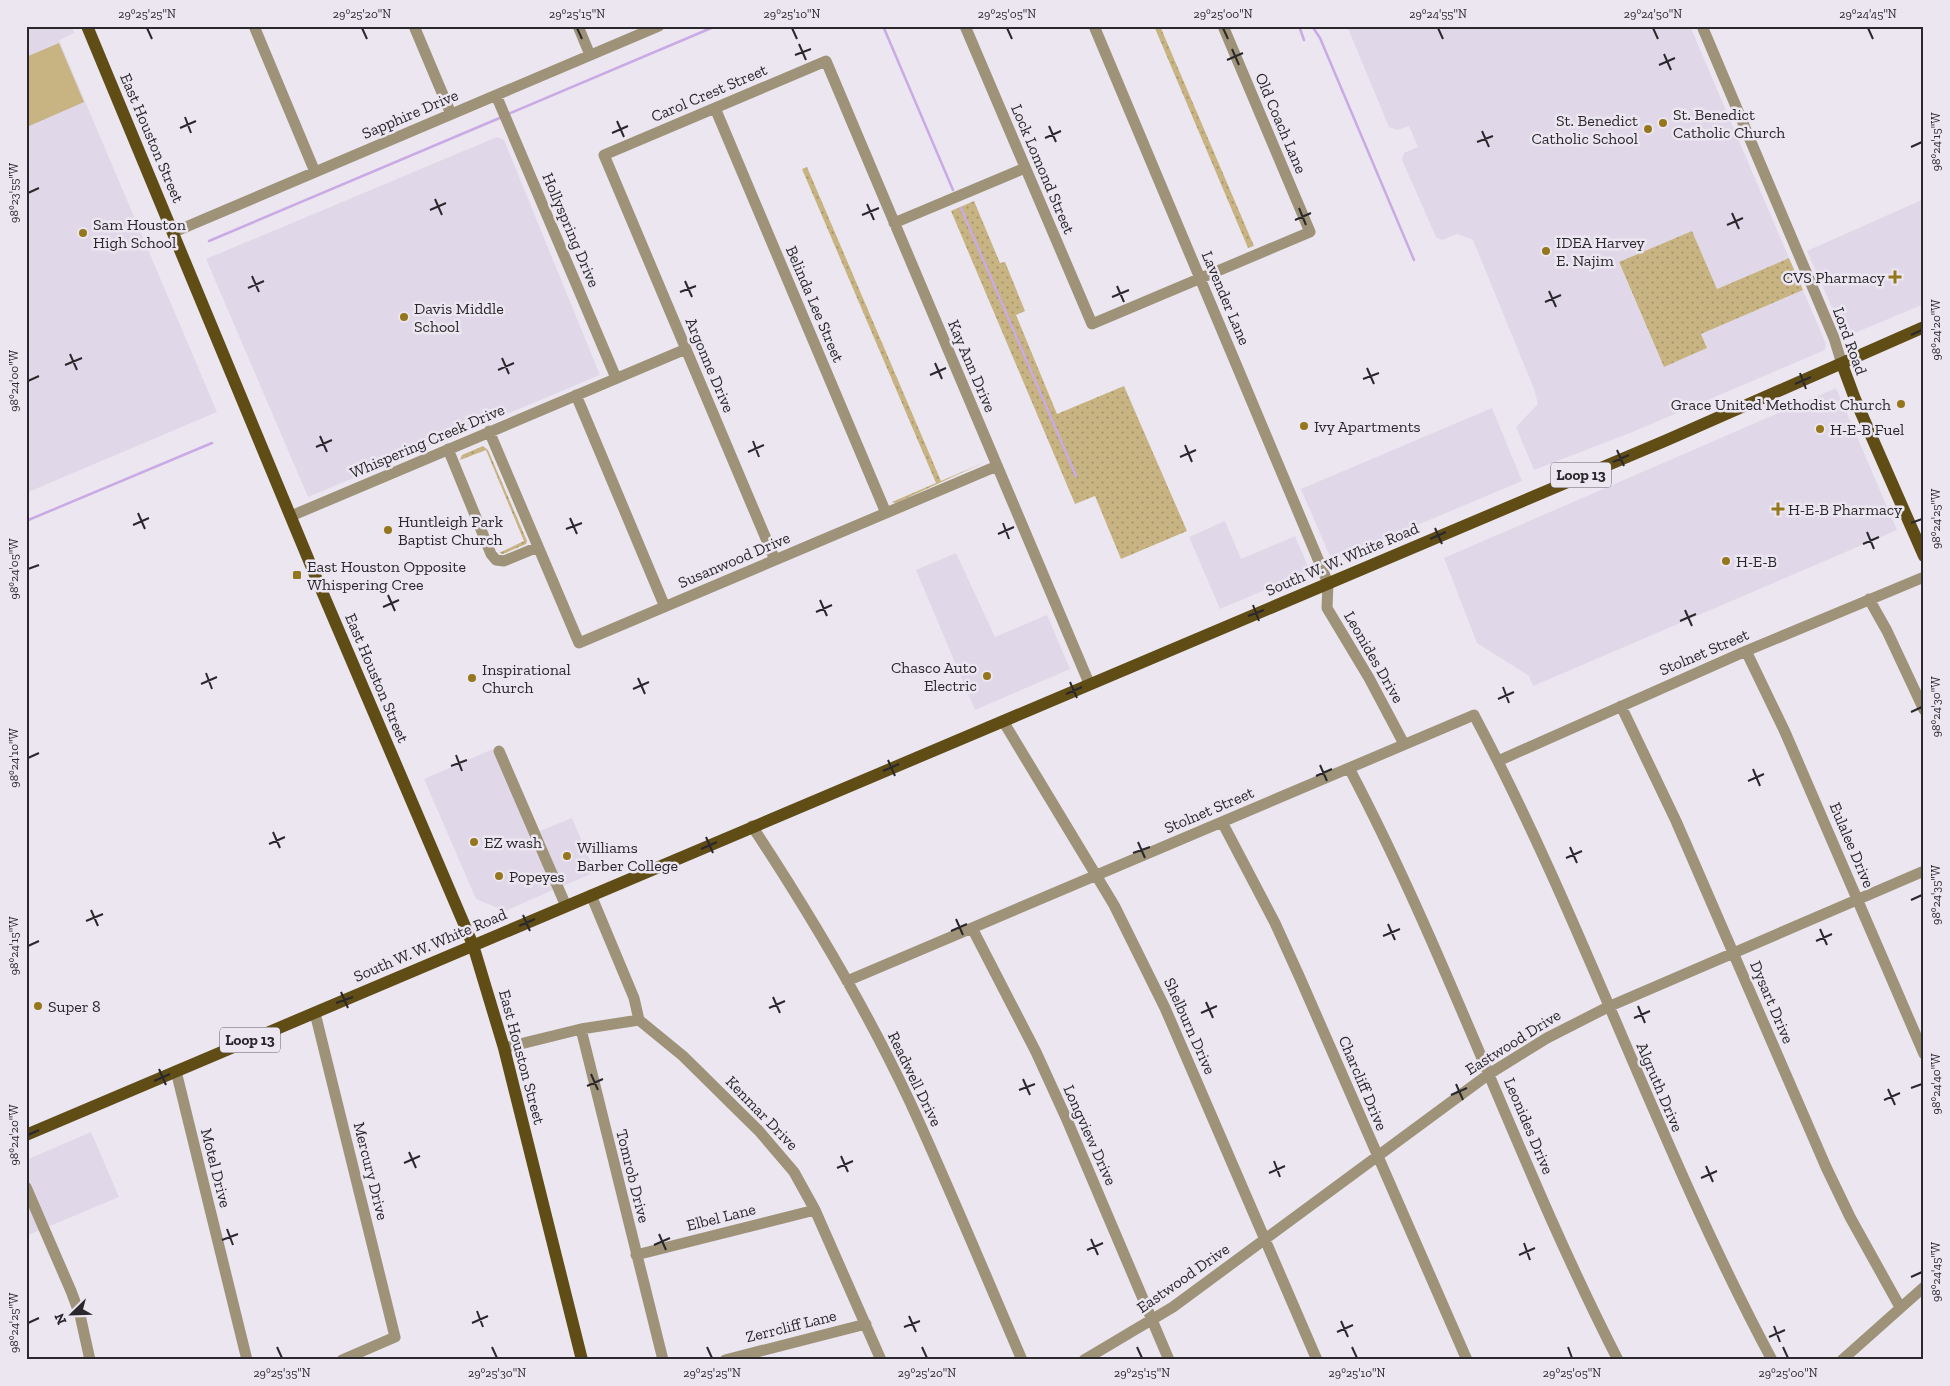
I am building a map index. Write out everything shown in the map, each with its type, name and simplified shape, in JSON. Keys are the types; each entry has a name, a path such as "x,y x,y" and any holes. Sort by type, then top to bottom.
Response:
{"main road":[{"name":"East Houston Street","path":"87,26 291,516 474,945 504,1048 582,1360"},
{"name":"South W. W. White Road","path":"26,1135 1328,583 1842,364 1924,327"},
{"name":"Lord Road","path":"1842,364 1858,408 1924,556"}],"street":[{"path":"254,26 315,172"},
{"path":"414,26 451,114"},
{"path":"578,26 590,55"},
{"name":"Sapphire Drive","path":"174,232 659,26"},
{"name":"Lock Lomond Street","path":"965,26 1092,324 1200,278"},
{"name":"Lavender Lane","path":"1094,26 1328,583"},
{"name":"Old Coach Lane","path":"1200,278 1310,232 1223,26"},
{"name":"Lord Road","path":"1702,26 1834,338 1842,364"},
{"name":"Carol Crest Street","path":"604,155 826,61"},
{"name":"Kay Ann Drive","path":"826,61 1089,683"},
{"name":"Hollyspring Drive","path":"496,95 616,378"},
{"name":"Belinda Lee Street","path":"715,108 886,513"},
{"name":"Argonne Drive","path":"604,155 775,560"},
{"path":"894,223 1026,168"},
{"path":"616,378 686,348"},
{"name":"Whispering Creek Drive","path":"291,516 616,378"},
{"path":"576,395 665,607"},
{"name":"Susanwood Drive","path":"489,432 579,643 997,466"},
{"path":"448,449 491,554 496,560 504,561 538,547"},
{"name":"Stolnet Street","path":"1498,761 1746,652 1924,577"},
{"name":"Leonides Drive","path":"1328,583 1326,608 1369,678 1404,744"},
{"path":"1869,599 1887,631 1924,710"},
{"name":"Eulalee Drive","path":"1746,652 1785,732 1924,1054"},
{"name":"Dysart Drive","path":"1622,706 1648,759 1826,1167 1858,1233 1900,1308"},
{"name":"Stolnet Street","path":"846,981 1474,715"},
{"name":"Algruth Drive","path":"1474,715 1498,761 1682,1178 1740,1301 1772,1360"},
{"name":"Shelburn Drive","path":"1003,721 1096,875 1165,1008 1317,1360"},
{"path":"499,751 566,906"},
{"name":"Leonides Drive","path":"1349,768 1400,871 1563,1246 1618,1360"},
{"name":"Charcliff Drive","path":"1222,822 1275,923 1467,1360"},
{"name":"Readwell Drive","path":"752,826 805,907 909,1101 1022,1360"},
{"name":"Eastwood Drive","path":"1084,1360 1152,1320 1265,1240 1377,1155 1489,1074 1547,1038 1608,1007 1924,871"},
{"path":"504,1048 580,1029 639,1020 634,998 591,896"},
{"name":"Longview Drive","path":"972,928 1036,1052 1067,1120 1169,1360"},
{"name":"Mercury Drive","path":"315,1013 395,1337 342,1360"},
{"name":"Kenmar Drive","path":"639,1020 683,1056 773,1145 794,1172 815,1210 881,1360"},
{"name":"Tomrob Drive","path":"580,1029 663,1360"},
{"name":"Motel Drive","path":"176,1071 248,1360"},
{"path":"26,1187 74,1299 90,1360"},
{"name":"Elbel Lane","path":"636,1255 815,1210"},
{"path":"1842,1360 1924,1288"},
{"name":"Zerrcliff Lane","path":"725,1360 866,1324"}],"shaded area":[{"name":"Sam Houston High School","path":"26,26 72,26 74,33 59,40 217,412 26,493"},
{"path":"1154,26 1160,26 1254,246 1248,248"},
{"path":"1347,26 1690,26 1789,258 1717,289 1692,231 1619,263 1664,367 1707,348 1701,334 1803,290 1826,344 1825,350 1630,433 1534,470 1516,427 1538,404 1534,389 1473,240 1457,234 1442,240 1436,237 1402,160 1404,153 1418,147 1409,126 1397,130 1389,127"},
{"path":"59,43 84,102 27,127 26,57"},
{"name":"Davis Middle School","path":"497,137 504,140 600,375 308,497 206,259"},
{"path":"807,167 941,481 985,462 896,503 892,502 936,483 802,169"},
{"path":"1924,199 1924,304 1845,337 1807,251"},
{"path":"974,201 1000,263 1005,262 1025,311 1016,315 1057,414 1124,386 1187,531 1121,559 1095,496 1075,504 951,211"},
{"path":"1692,231 1717,289 1789,258 1803,290 1701,334 1707,348 1664,367 1619,262"},
{"path":"1836,388 1897,530 1533,686 1529,676 1477,643 1444,558"},
{"path":"1492,408 1522,481 1332,561 1301,489"},
{"path":"483,446 488,450 527,541 526,544 503,554 499,553 524,541 486,450 460,460 462,455"},
{"path":"1225,521 1241,559 1295,536 1310,571 1220,609 1189,537"},
{"path":"956,553 995,637 1047,615 1070,669 975,710 916,570"},
{"path":"493,749 553,890 505,911 476,899 424,779"},
{"path":"572,818 595,872 563,886 540,831"},
{"path":"91,1132 119,1197 26,1236 26,1160"}],"waterway":[{"path":"508,114 716,26"},
{"path":"883,26 953,190"},
{"path":"1299,26 1304,40"},
{"path":"1312,26 1320,38 1414,260"},
{"path":"209,241 502,117"},
{"path":"961,208 1076,476"},
{"path":"26,521 212,443"}],"place":[{"name":"St. Benedict Catholic Church","path":"1663,123"},
{"name":"St. Benedict Catholic School","path":"1648,129"},
{"name":"Sam Houston High School","path":"83,233"},
{"name":"IDEA Harvey E. Najim","path":"1546,251"},
{"name":"CVS Pharmacy","path":"1895,277"},
{"name":"Davis Middle School","path":"404,317"},
{"name":"Grace United Methodist Church","path":"1901,404"},
{"name":"Ivy Apartments","path":"1304,426"},
{"name":"H-E-B Fuel","path":"1820,429"},
{"name":"H-E-B Pharmacy","path":"1778,509"},
{"name":"Huntleigh Park Baptist Church","path":"388,530"},
{"name":"H-E-B","path":"1726,561"},
{"name":"East Houston Opposite Whispering Cree","path":"297,575"},
{"name":"Chasco Auto Electric","path":"987,676"},
{"name":"Inspirational Church","path":"472,678"},
{"name":"EZ wash","path":"474,842"},
{"name":"Williams Barber College","path":"567,856"},
{"name":"Popeyes","path":"499,876"},
{"name":"Super 8","path":"38,1006"}]}
